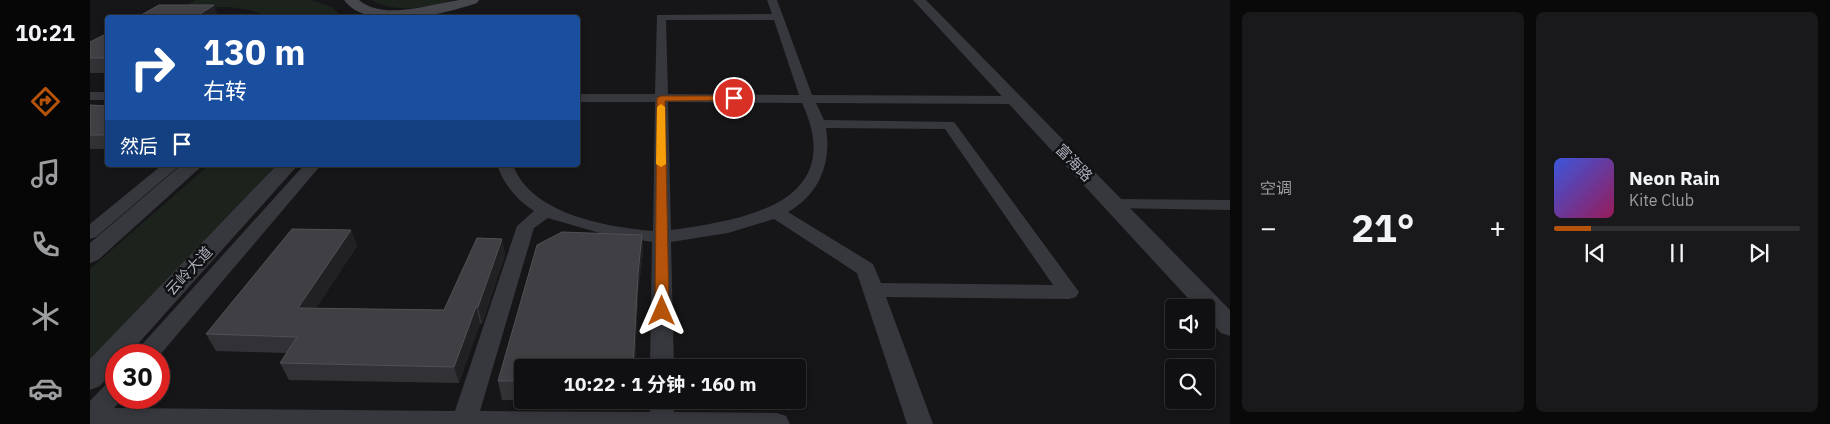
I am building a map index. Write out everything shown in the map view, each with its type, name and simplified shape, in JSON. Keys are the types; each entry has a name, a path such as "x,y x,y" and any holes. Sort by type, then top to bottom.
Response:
{"main road":[{"path":"351,0 365,15"},
{"path":"382,15 428,14 472,0"}],"street":[{"path":"506,167 508,175 522,193 546,211 606,228 662,236 727,229 776,212 800,194 811,181 819,163 818,124 807,99 772,0"},
{"name":"富海路","path":"919,0 1230,326"},
{"path":"662,359 661,17 779,18"},
{"path":"90,96 105,96"},
{"path":"580,98 1014,100"},
{"path":"818,124 949,125 1069,292 874,290"},
{"path":"90,233 170,167"},
{"path":"90,255 192,167"},
{"name":"云岭大道","path":"90,378 286,167"},
{"path":"156,344 311,167"},
{"path":"1114,204 1230,205"},
{"path":"464,423 526,226 546,211"},
{"path":"776,212 866,269 920,424"},
{"path":"90,419 105,402"},
{"path":"90,419 464,423 662,416 777,424"}],"shaded area":[{"path":"195,0 312,0 334,8 339,15 264,15 250,10 230,7 184,7"},
{"path":"372,0 453,0 423,7 402,8 391,7"},
{"path":"207,167 285,167 116,344 105,344 105,355 90,371 90,269"}],"building":[{"path":"159,5 214,5 199,15 141,15"},
{"path":"105,34 105,58 90,58 90,42"},
{"path":"90,105 105,106 105,135 90,135"},
{"path":"292,229 351,230 298,308 444,310 477,238 502,239 454,367 280,363 297,337 206,334"},
{"path":"562,232 642,235 633,359 514,359 514,381 498,381 537,245"}],"slow traffic":[{"path":"661,107 661,164"}],"route":[{"path":"662,311 661,98 734,98"}]}
